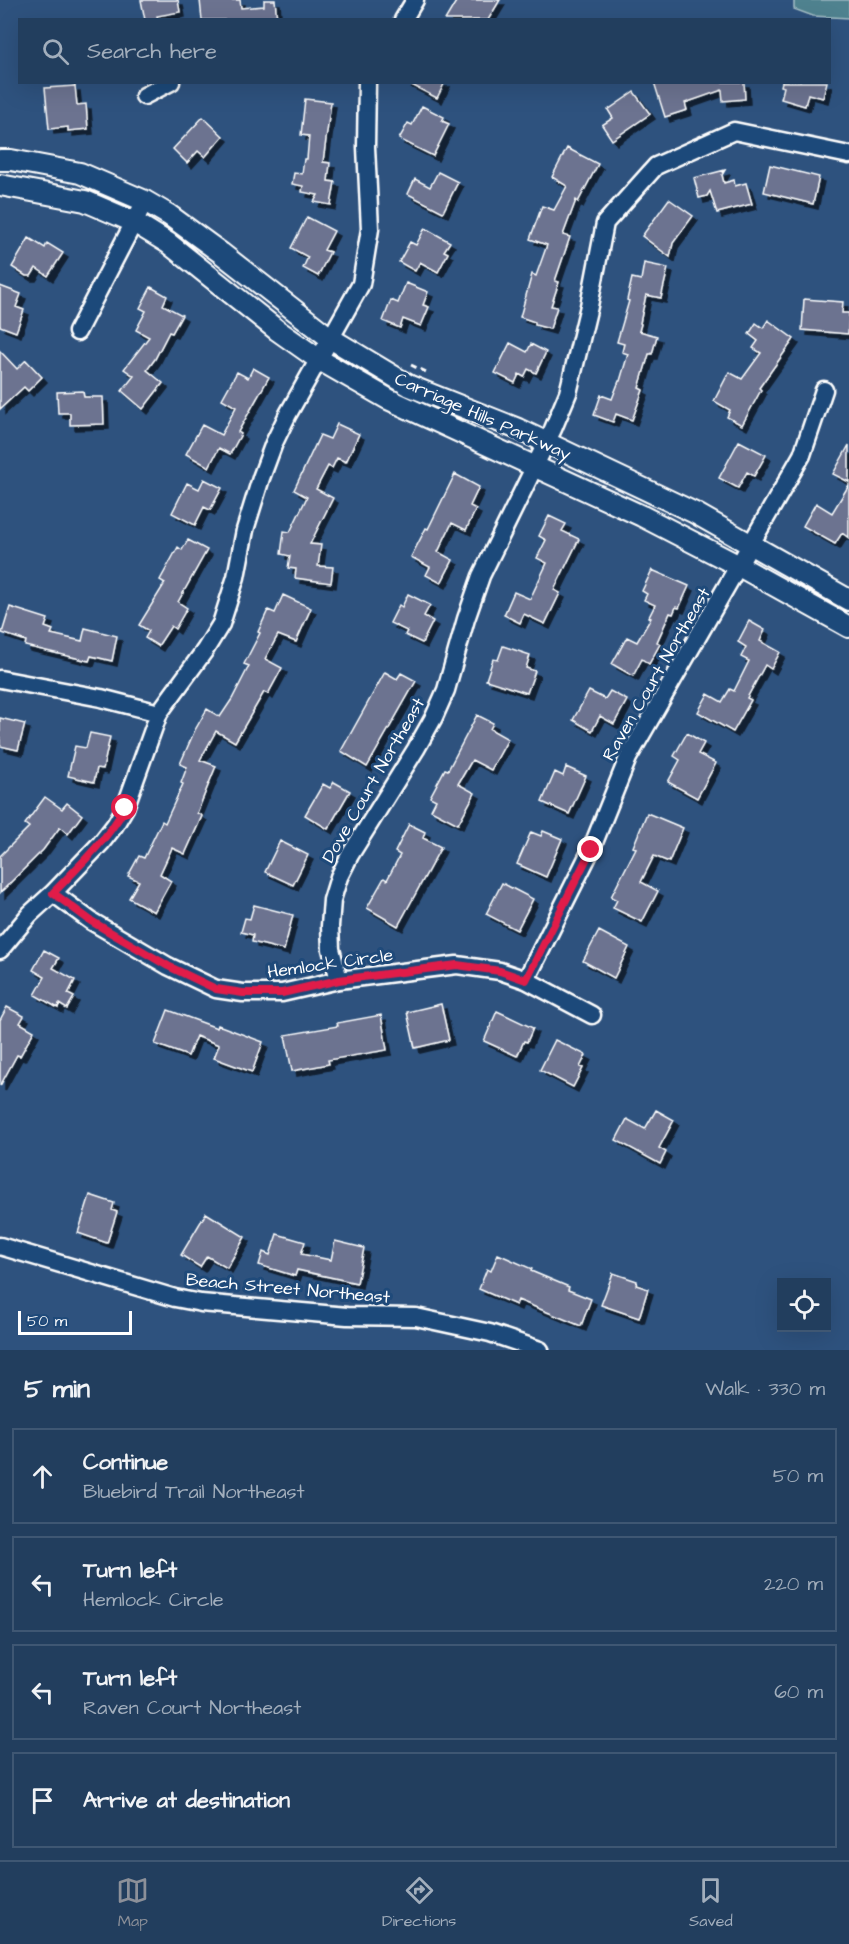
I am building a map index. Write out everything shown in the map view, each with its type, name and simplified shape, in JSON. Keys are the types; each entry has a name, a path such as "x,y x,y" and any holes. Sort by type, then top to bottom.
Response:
{"street":[{"path":"404,18 415,0"},
{"path":"144,96 167,84"},
{"path":"0,950 30,914 101,843 115,825 125,808 159,713 221,624 230,600 245,530 261,478 283,424 361,284 370,229 366,147 367,84"},
{"name":"Dove Court Northeast","path":"339,980 331,949 330,926 332,900 339,877 434,717 446,690 481,576 546,444 568,393 589,306 605,223 656,166 734,131 849,155"},
{"name":"Carriage Hills Parkway","path":"0,160 80,173 146,201 170,215 330,338 410,387 518,429 695,513 849,600"},
{"name":"Carriage Hills Parkway","path":"0,185 85,201 134,222 168,243 277,330 318,359 388,399 642,516 849,627"},
{"path":"77,332 146,201"},
{"name":"Raven Court Northeast","path":"526,980 591,850 628,758 802,455 824,390"},
{"path":"0,680 100,698 159,713"},
{"name":"Hemlock Circle","path":"53,893 91,921 168,966 216,989 243,993 282,993 339,980 457,965 500,971 526,980 592,1015"},
{"name":"Beach Street Northeast","path":"0,1246 175,1298 201,1303 347,1316 416,1317 490,1333 540,1350"}],"path":[{"path":"407,363 427,373"}],"green space":[{"path":"794,0 849,0 849,18 813,16 794,9"}],"building":[{"path":"141,0 178,0 180,12 157,16 158,18 145,18"},
{"path":"200,0 240,0 241,8 264,6 264,0 275,0 277,18 202,18"},
{"path":"457,0 500,0 489,18 446,18"},
{"path":"410,84 444,84 437,98"},
{"path":"655,84 744,84 745,99 723,101 722,90 685,103 687,110 665,117"},
{"path":"782,84 826,84 823,98 808,94 805,106 781,99 784,87"},
{"path":"75,86 77,105 86,104 88,129 68,131 68,127 49,129 45,88"},
{"path":"634,92 650,114 612,140 602,125 613,118 608,110"},
{"path":"305,99 331,102 323,162 330,163 328,181 335,182 331,205 314,202 318,195 302,192 303,186 292,184 294,173 302,174 304,159 307,159 309,136 301,135"},
{"path":"422,106 444,117 442,121 449,124 433,156 399,139 408,123 412,125"},
{"path":"203,117 223,136 205,157 198,151 187,163 173,149"},
{"path":"567,148 598,164 578,202 576,200 563,235 570,237 555,281 559,282 551,306 557,307 550,329 535,325 535,322 520,317 532,274 536,276 547,245 530,239 542,206 554,210 567,186 552,177"},
{"path":"770,165 819,177 813,204 764,192"},
{"path":"725,170 722,175 724,183 734,180 735,186 746,183 752,204 717,213 710,191 707,196 699,198 694,178"},
{"path":"438,172 458,182 443,212 408,194 415,179 430,187"},
{"path":"669,199 693,216 673,243 670,257 642,236"},
{"path":"307,217 334,231 324,250 330,252 318,276 303,268 308,257 291,248"},
{"path":"425,228 450,242 444,251 448,253 438,272 420,262 415,271 399,262 410,242 416,245"},
{"path":"29,238 45,248 47,243 63,253 48,276 36,268 31,276 26,276 12,267"},
{"path":"644,263 668,268 661,298 646,295 640,323 639,331 657,336 652,354 649,354 639,388 643,390 632,420 616,414 613,422 594,415 601,395 612,399 620,381 628,354 622,352 624,344 617,342 629,301 627,300 632,278 641,280"},
{"path":"406,283 428,292 423,305 429,307 421,326 403,319 400,328 383,321 391,300 398,303"},
{"path":"0,286 21,294 16,307 24,310 16,332 0,326"},
{"path":"151,287 167,296 163,305 182,315 172,333 169,332 147,370 163,383 143,409 122,391 134,376 124,369 149,337 136,330 146,311 140,308"},
{"path":"804,299 843,302 842,313 849,313 848,334 802,330"},
{"path":"768,320 794,339 759,388 761,390 742,425 727,417 730,410 714,401 729,372 742,379 761,353 753,348 758,341 749,334 756,323 763,328"},
{"path":"510,343 527,352 531,344 546,352 536,373 528,369 524,377 519,374 515,383 495,373"},
{"path":"0,351 17,369 26,360 42,377 28,391 24,387 0,409"},
{"path":"253,368 269,377 238,432 241,434 230,454 219,448 209,467 186,454 202,425 221,435 236,407 222,399 237,372 248,378"},
{"path":"83,391 84,397 103,397 104,424 70,425 70,413 58,413 57,392"},
{"path":"337,424 359,434 346,462 337,458 332,468 328,466 316,489 333,498 310,544 321,545 318,566 333,567 331,583 295,578 296,569 288,568 290,556 281,554 284,531 290,532 307,497 294,490 320,435 330,439"},
{"path":"739,441 766,455 754,476 747,472 738,488 719,478"},
{"path":"849,445 849,482 833,474"},
{"path":"455,474 479,487 470,506 476,509 466,530 452,523 438,552 453,560 441,583 426,575 430,567 411,557 426,528 428,529"},
{"path":"204,479 222,488 210,510 204,507 195,525 172,513 187,483 199,489"},
{"path":"849,485 849,538 842,533 835,544 803,526 816,503 832,513"},
{"path":"549,516 566,524 562,531 579,539 554,590 560,593 545,624 524,614 520,623 504,615 514,592 530,599 547,563 537,558 546,540 539,536"},
{"path":"188,540 207,550 178,602 187,608 175,629 171,626 158,646 145,638 149,631 139,625 165,583 160,580 178,547 182,550"},
{"path":"652,570 689,586 679,608 676,607 673,614 670,613 657,642 660,644 649,664 642,659 633,676 612,664 627,637 637,642 651,618 649,617 655,605 644,600 647,594 642,591"},
{"path":"408,594 430,605 424,616 433,621 422,643 405,635 407,631 390,623 399,605 402,607"},
{"path":"283,595 311,608 296,642 278,635 265,659 282,668 268,694 264,692 235,742 216,731 200,760 216,766 197,813 202,816 185,854 172,848 160,874 171,881 154,912 129,898 139,881 128,876 139,856 144,858 162,821 165,823 183,784 181,783 187,767 180,764 195,730 207,709 220,717 232,699 249,666 244,664 260,633 258,632 268,610 275,613"},
{"path":"10,607 48,619 45,627 53,630 51,634 82,641 85,628 117,636 112,661 91,656 89,661 25,646 26,641 2,633"},
{"path":"749,621 765,630 760,641 780,652 771,669 765,665 747,698 751,700 733,732 698,712 708,694 722,702 730,689 734,691 749,661 741,657 746,647 738,642"},
{"path":"503,646 530,655 526,668 535,671 527,693 486,680 493,659 498,660"},
{"path":"385,672 397,679 401,673 416,681 367,767 341,751"},
{"path":"589,691 605,699 610,691 627,700 614,724 600,716 592,731 573,720"},
{"path":"477,715 493,723 490,729 508,739 491,770 472,760 458,784 475,793 458,824 431,810 436,800 430,797 445,769 448,770"},
{"path":"0,718 25,724 18,750 0,746"},
{"path":"90,733 110,737 103,769 97,768 94,782 68,776 75,746 86,748"},
{"path":"687,733 704,743 698,754 716,763 697,798 668,782 680,760 674,756"},
{"path":"566,767 586,776 569,814 542,802 555,772 563,776"},
{"path":"334,782 350,791 328,829 305,815 323,784 330,788"},
{"path":"45,797 62,809 67,803 82,815 68,834 60,827 43,850 0,893 0,856 29,827 25,824"},
{"path":"647,813 683,828 669,862 654,856 641,882 658,891 642,922 613,908 617,900 611,897 636,848 633,847"},
{"path":"409,824 425,832 423,838 441,847 398,926 367,908 384,878 387,880 400,855 395,852"},
{"path":"543,831 562,839 546,877 517,864 531,832 541,836"},
{"path":"280,841 308,855 293,885 265,872"},
{"path":"502,883 533,899 517,930 486,914"},
{"path":"254,905 293,915 284,950 252,942 253,935 241,932 245,918 250,919"},
{"path":"599,931 629,947 614,978 583,961"},
{"path":"44,950 59,958 53,968 75,980 68,994 74,997 67,1009 59,1004 58,1008 35,995 45,977 33,970"},
{"path":"441,1004 449,1040 415,1048 407,1012"},
{"path":"7,1007 24,1016 20,1023 34,1031 20,1056 17,1055 0,1086 0,1020"},
{"path":"168,1010 263,1042 252,1072 214,1058 219,1045 196,1036 188,1056 155,1044"},
{"path":"497,1011 533,1028 517,1056 484,1041"},
{"path":"381,1015 387,1050 328,1060 329,1064 292,1071 285,1035 338,1026 337,1023"},
{"path":"555,1040 586,1055 580,1067 583,1068 573,1087 540,1070"},
{"path":"656,1110 674,1120 659,1148 666,1152 660,1164 616,1140 627,1119 645,1129"},
{"path":"90,1195 114,1203 112,1210 117,1212 107,1243 78,1233"},
{"path":"206,1213 245,1237 227,1268 207,1256 200,1267 181,1255"},
{"path":"277,1234 305,1242 301,1254 331,1260 335,1241 364,1248 357,1283 297,1270 295,1276 259,1265 263,1252 270,1255"},
{"path":"498,1254 569,1287 568,1290 591,1299 581,1326 518,1300 516,1305 479,1289 487,1269 491,1271"},
{"path":"613,1273 637,1281 636,1285 648,1289 639,1318 601,1305"}],"route":[{"path":"125,808 101,843 53,893 91,921 168,966 216,989 243,993 282,993 339,980 457,965 500,971 526,980 591,850"}]}
